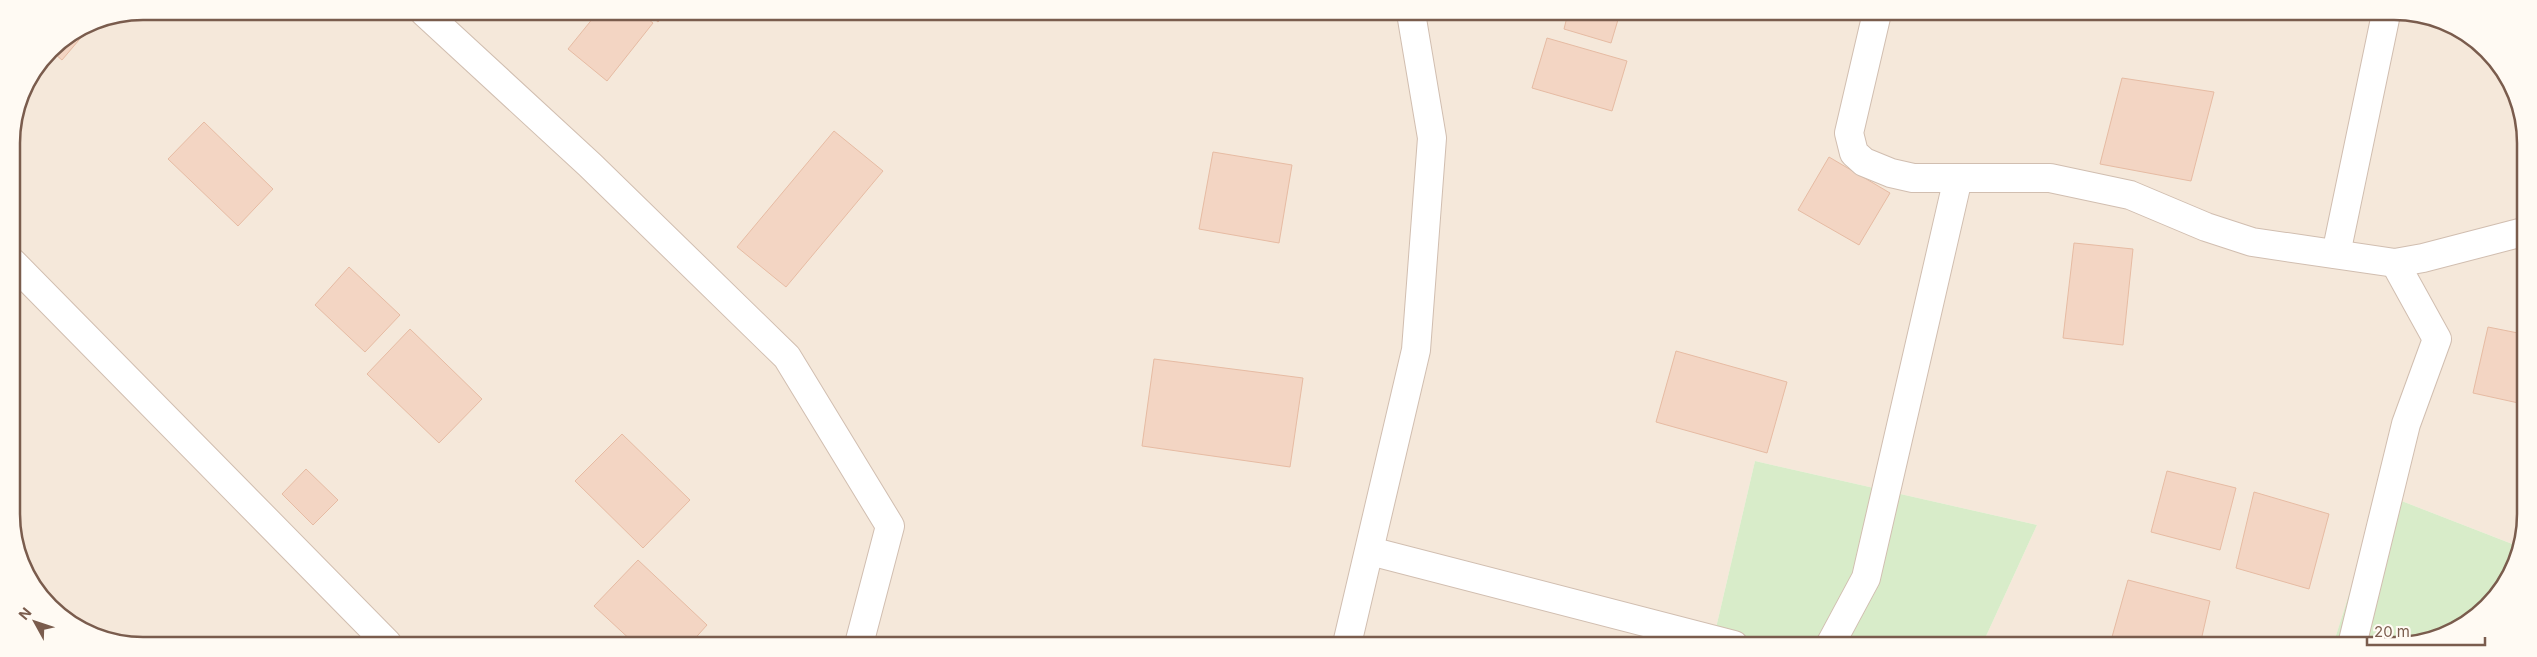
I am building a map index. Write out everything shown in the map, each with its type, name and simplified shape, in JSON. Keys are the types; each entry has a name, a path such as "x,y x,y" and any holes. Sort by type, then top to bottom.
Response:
{"street":[{"path":"433,20 590,165 787,357 890,526 861,637"},
{"path":"1349,637 1416,350 1432,138 1412,20"},
{"path":"1875,20 1849,133 1854,153 1864,162 1891,174 1913,178 2050,178 2130,195 2206,227 2252,242 2395,263 2423,258 2517,234"},
{"path":"2336,254 2385,20"},
{"path":"1834,637 1866,578 1958,178"},
{"path":"2354,637 2406,424 2437,339 2395,263"},
{"path":"20,270 381,637"},
{"path":"1370,551 1703,637"}],"shaded area":[{"path":"135,20 2402,20 2418,22 2448,33 2481,56 2491,68 2508,96 2516,127 2517,514 2513,544 2381,493 2336,637 1986,637 2037,525 1755,461 1714,637 135,637 119,635 89,624 60,604 60,597 53,597 37,575 29,561 22,538 20,522 20,135 24,111 29,96 37,82 46,68 62,51 96,29 119,22"}],"green space":[{"path":"1755,461 2037,525 1986,637 1714,637"},
{"path":"2381,493 2513,544 2508,561 2486,595 2462,616 2441,628 2418,635 2402,637 2336,637"}],"building":[{"path":"592,20 649,20 653,23 607,81 568,49"},
{"path":"1566,20 1618,20 1611,43 1564,29"},
{"path":"81,38 62,60 57,56"},
{"path":"1547,38 1627,61 1612,111 1532,88"},
{"path":"2122,78 2214,92 2191,181 2100,164"},
{"path":"204,122 273,189 238,226 168,159"},
{"path":"834,131 883,171 786,287 737,247"},
{"path":"1213,152 1292,165 1279,243 1199,229"},
{"path":"1829,157 1890,193 1859,245 1798,210"},
{"path":"2074,243 2133,249 2123,345 2063,338"},
{"path":"349,267 400,315 365,352 315,305"},
{"path":"2488,327 2517,333 2517,403 2473,393"},
{"path":"410,329 482,399 439,443 367,374"},
{"path":"1676,351 1787,382 1767,453 1656,422"},
{"path":"1154,359 1303,378 1290,467 1142,446"},
{"path":"622,434 690,500 643,548 575,481"},
{"path":"306,469 338,500 313,525 282,494"},
{"path":"2167,471 2236,488 2220,550 2151,532"},
{"path":"2254,492 2329,514 2309,589 2236,568"},
{"path":"638,560 707,625 696,637 627,637 594,606"},
{"path":"2128,580 2210,601 2202,637 2112,637"}]}
